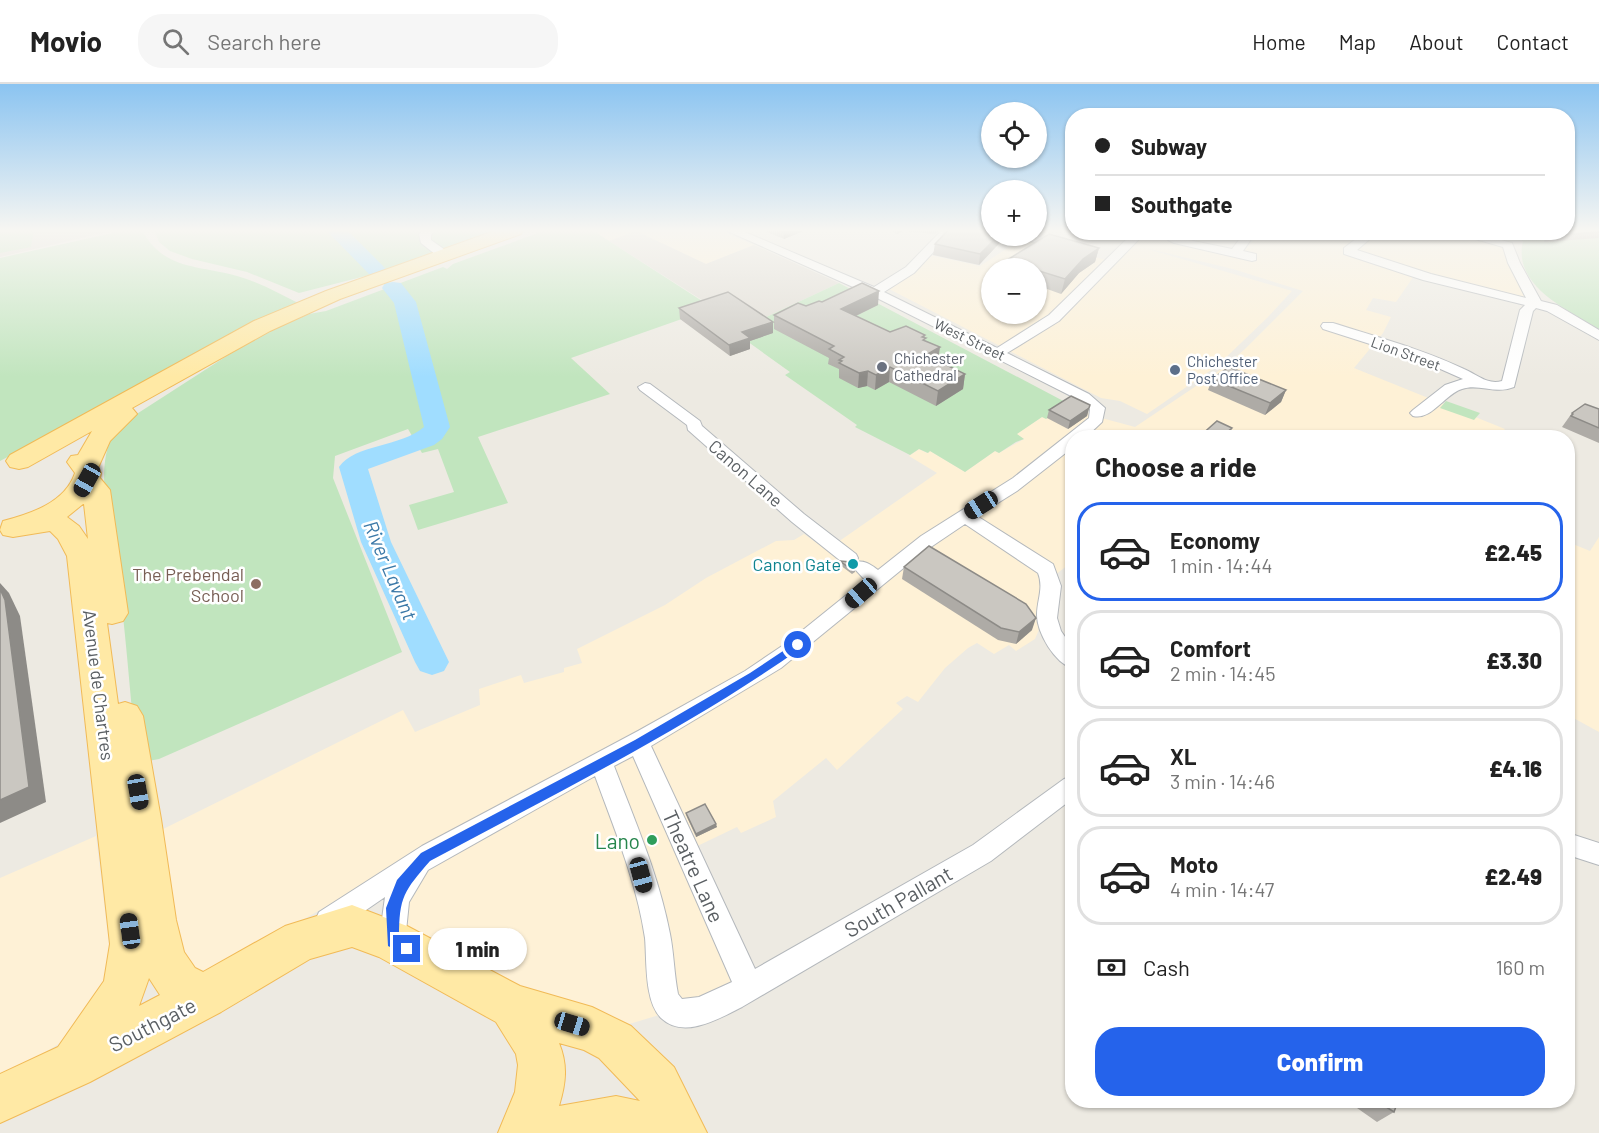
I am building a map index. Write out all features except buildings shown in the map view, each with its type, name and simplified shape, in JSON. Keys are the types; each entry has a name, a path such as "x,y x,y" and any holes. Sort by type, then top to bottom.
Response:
{"main road":[{"path":"10,464 262,326 333,295 378,279"},
{"path":"6,530 34,522 61,507 81,491 99,438 127,413 271,328 393,279"},
{"path":"10,464 54,456 78,461 86,474"},
{"name":"Avenue de Chartres","path":"86,474 96,490 129,748 142,819 158,938 164,961 179,984 205,996"},
{"name":"Avenue de Chartres","path":"6,530 45,522 60,524 70,532 82,556 132,944 131,965 123,995 73,1065"},
{"name":"Southgate","path":"0,1099 73,1065 205,996 300,941 352,926 392,941 512,1006"},
{"path":"512,1006 530,1031 540,1052 544,1076 540,1093 523,1133"},
{"path":"512,1006 592,1030 615,1042 657,1084 682,1133"},
{"path":"553,1133 589,1123 630,1121 646,1133"}],"street":[{"name":"West Street","path":"845,279 997,352 1088,399 1097,408 1098,417"},
{"path":"875,292 895,279"},
{"path":"997,352 1021,340 1054,318 1090,279"},
{"path":"1435,279 1535,302 1552,308 1599,336"},
{"path":"1523,279 1535,302"},
{"path":"1418,413 1459,384 1501,387 1509,384 1527,310 1535,302"},
{"name":"Lion Street","path":"1328,326 1425,359 1467,375 1481,384"},
{"name":"Canon Lane","path":"645,387 695,424 694,427 700,433 798,518 863,568"},
{"name":"Southgate","path":"1086,430 1096,422 1098,417"},
{"name":"Southgate","path":"300,941 378,885 639,743 753,676 812,635 863,568 964,516 1011,487 1065,446"},
{"path":"964,516 1046,569 1053,584 1046,613 1050,631 1065,652"},
{"name":"Theatre Lane","path":"639,743 749,988"},
{"name":"South Pallant","path":"593,766 636,856 657,935 666,1001 672,1010 681,1013 690,1013 716,1005 749,988 982,853 1065,791"},
{"path":"1575,845 1599,854"},
{"name":"Southgate","path":"392,941 393,908 402,884 426,857"}],"shaded area":[{"path":"669,279 830,279 839,283 749,325 741,311 717,295 702,300"},
{"path":"897,279 981,279 981,324 1047,324 1047,279 1251,279 1292,291 1217,366 1147,414 1120,401 1101,398 887,288"},
{"path":"1265,279 1412,279 1396,302 1373,298 1366,310 1391,317 1383,333 1354,368 1505,429 1065,430 1065,567 1051,578 1046,613 1035,639 1016,651 1009,645 994,654 977,643 968,648 945,668 918,702 907,696 896,703 903,709 837,770 826,758 773,801 776,817 741,833 737,827 687,851 749,988 626,1025 392,941 393,908 375,879 219,967 179,984 145,838 403,710 415,732 480,705 479,689 521,675 524,683 564,672 564,668 582,663 577,649 665,605 706,578 776,541 794,540 804,534 818,544 838,542 937,473 909,456 919,449 927,453 930,451 965,472 995,451 999,453 1024,439 1016,434 1042,417 1069,404 1098,417 1135,427 1223,368 1303,291"},
{"path":"1440,279 1524,279 1535,302"},
{"path":"1599,537 1599,732 1575,719 1575,545 1590,551"},
{"path":"96,836 112,969 74,1033 35,1060 0,1078 0,878"}],"green space":[{"path":"0,279 245,279 300,304 0,461"},
{"path":"264,279 354,279 299,293"},
{"name":"The Prebendal School","path":"411,279 668,279 713,308 571,358 610,394 478,437 508,503 418,530 409,505 454,492 438,449 422,453 408,429 335,456 333,478 402,652 159,759 137,763 120,590 105,496 105,460 109,444 116,432 132,417 236,350 274,329 309,314 326,311"},
{"path":"1531,279 1599,279 1599,329 1558,305"},
{"path":"839,283 1069,404 1046,419 1042,417 1017,434 1024,439 999,453 995,451 965,472 930,451 928,453 919,449 910,455 855,427 857,425 785,375 790,372 744,339 749,325"},
{"path":"1446,401 1480,413 1474,420 1440,408"}],"waterway":[{"name":"River Lavant","path":"393,288 405,302 437,427 432,434 414,445 361,461 353,467 376,542 432,662"},
{"name":"River Lavant","path":"426,664 432,662"}],"place":[{"name":"Chichester Cathedral","path":"882,367"},
{"name":"Chichester Post Office","path":"1175,370"},
{"name":"Canon Gate","path":"853,564"},
{"name":"The Prebendal School","path":"256,584"},
{"name":"Lano","path":"652,840"}],"route":[{"path":"407,949 392,941 393,908 402,884 426,857 526,801 639,743 753,676 798,645"}]}
